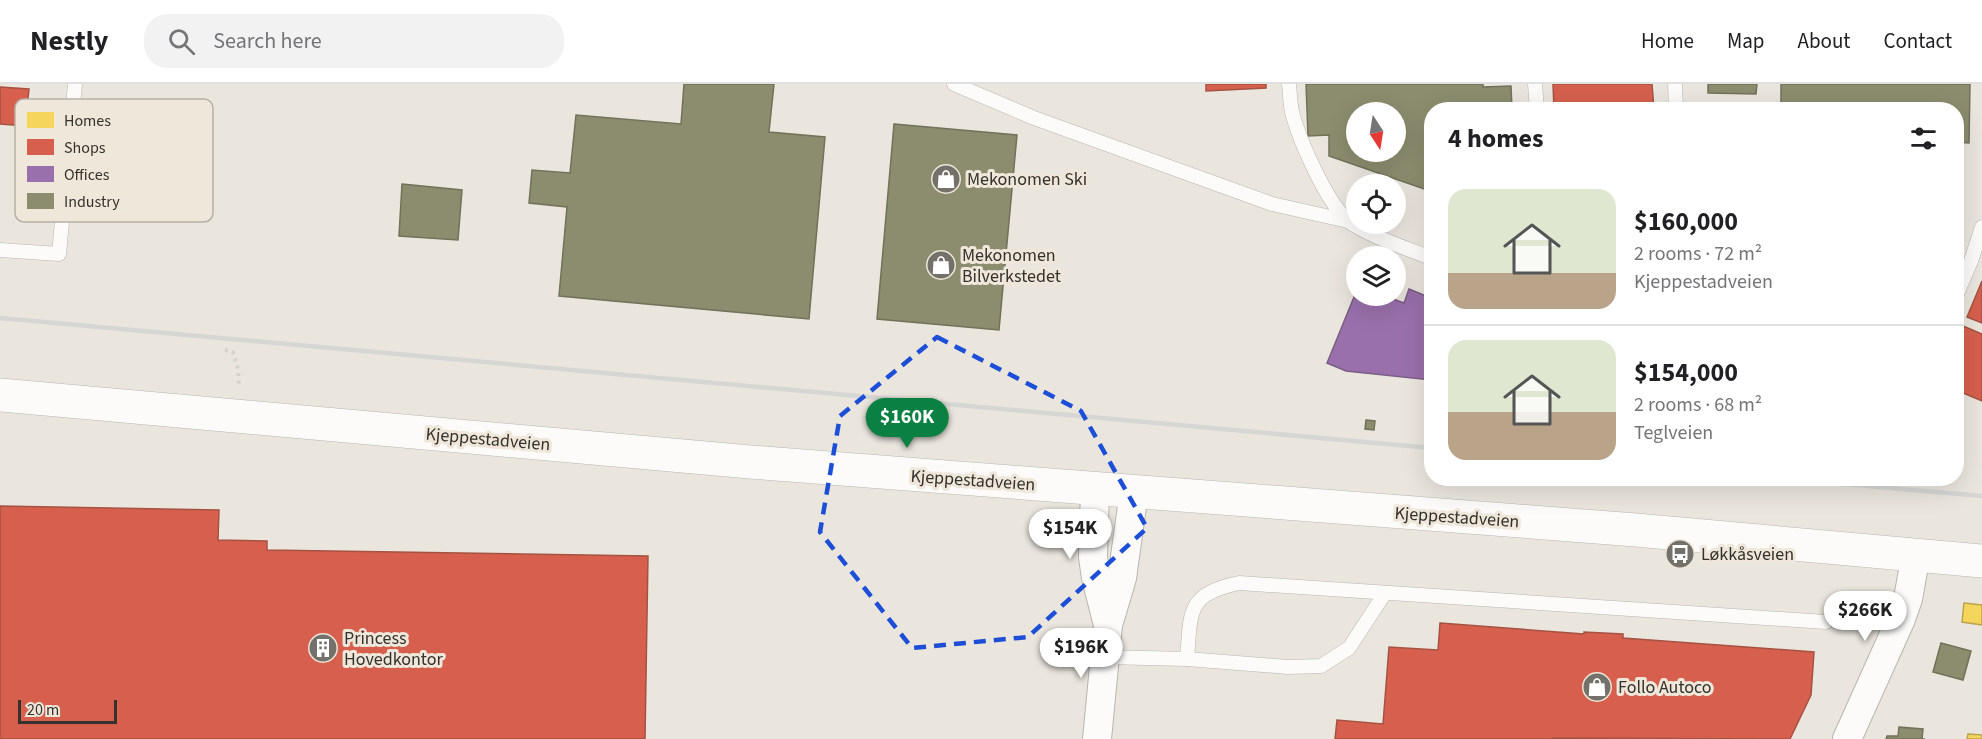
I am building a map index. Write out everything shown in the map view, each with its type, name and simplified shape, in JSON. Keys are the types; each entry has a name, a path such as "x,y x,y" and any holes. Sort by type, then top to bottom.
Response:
{"main road":[{"name":"Kjeppestadveien","path":"0,395 750,462 1648,531 1982,561"}],"street":[{"path":"1095,489 1093,557 1108,625"},
{"path":"1097,739 1108,625 1122,578 1134,492"},
{"path":"1847,739 1901,619 1908,599 1916,554"}],"lane":[{"path":"74,99 75,84"},
{"path":"954,84 1034,118 1272,204 1346,221"},
{"path":"1289,84 1292,110 1298,130 1323,187 1333,204 1346,219"},
{"path":"1535,84 1536,102"},
{"path":"1675,84 1676,102"},
{"path":"0,250 59,254 62,222"},
{"path":"1964,277 1982,227"},
{"path":"1377,234 1424,255"},
{"path":"1187,659 1191,614 1198,600 1217,588 1239,583 1826,622"},
{"path":"1106,657 1187,659 1288,667 1321,666 1349,648 1385,593"}],"highlighted area":[{"path":"937,337 1081,411 1147,528 1028,637 912,648 820,532 840,416"}],"building: Homes":[{"path":"1964,603 1982,605 1982,625 1962,622"},
{"path":"1968,734 1982,735 1982,739 1967,739"}],"building: Shops":[{"path":"1206,84 1266,84 1266,88 1206,91"},
{"path":"1553,84 1652,84 1653,102 1554,102"},
{"path":"0,87 29,89 28,99 15,99 15,125 0,124"},
{"path":"1982,281 1982,323 1967,317"},
{"path":"1964,326 1982,334 1982,401 1964,393"},
{"name":"Princess Hovedkontor","path":"0,506 219,510 218,540 267,541 267,550 648,556 645,739 0,739"},
{"path":"1440,623 1584,634 1584,632 1623,634 1623,638 1814,652 1811,695 1790,739 1335,739 1337,720 1383,724 1389,647 1438,650"}],"building: Offices":[{"path":"1409,289 1424,295 1424,379 1346,371 1327,363 1350,306 1406,306"}],"building: Industry":[{"path":"684,84 774,84 769,132 825,137 809,319 559,296 567,207 529,203 532,170 570,173 576,115 681,124"},
{"path":"1306,84 1511,86 1512,102 1424,102 1424,189 1406,183 1406,174 1381,174 1346,162 1406,162 1406,102 1346,102 1346,162 1329,156 1329,135 1308,136"},
{"path":"1708,84 1757,84 1756,94 1708,93"},
{"path":"1781,84 1970,84 1969,143 1964,143 1964,102 1781,102"},
{"path":"894,124 1017,135 999,330 877,319"},
{"path":"402,184 462,190 458,240 399,236"},
{"path":"1366,420 1375,421 1374,430 1365,429"},
{"path":"1941,643 1971,651 1963,680 1933,672"},
{"path":"1899,727 1923,729 1922,739 1886,739 1887,736 1898,736"}],"railway":[{"path":"0,318 1424,447"},
{"path":"1868,486 1982,496"}],"place":[{"name":"Mekonomen Ski","path":"946,179"},
{"name":"Mekonomen Bilverkstedet","path":"941,265"},
{"name":"Løkkåsveien","path":"1680,554"},
{"name":"Princess Hovedkontor","path":"323,648"},
{"name":"Follo Autoco","path":"1597,687"}]}
